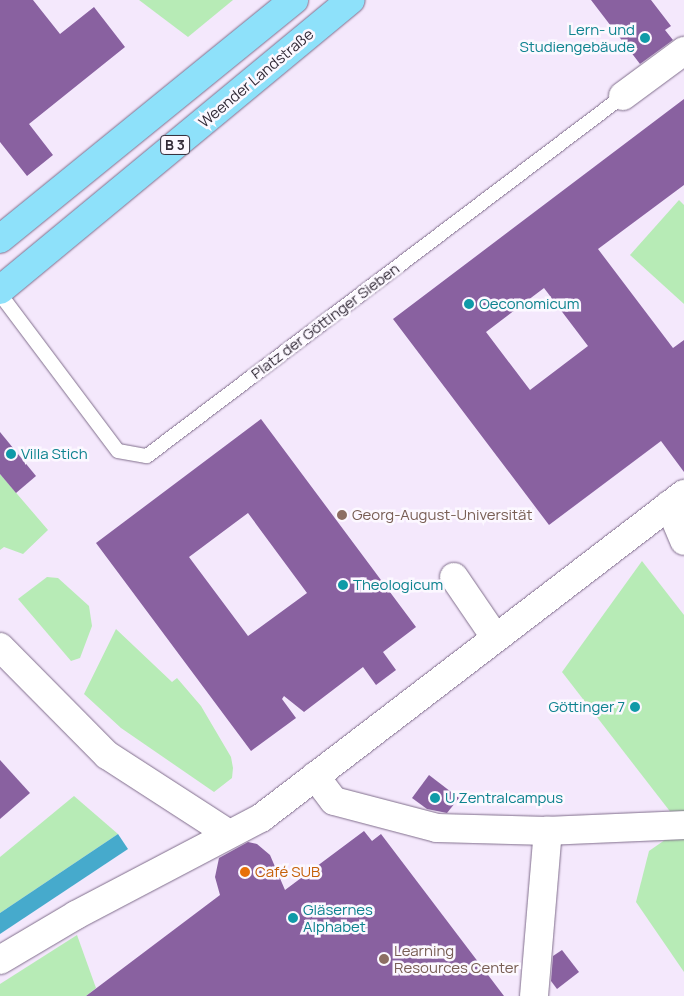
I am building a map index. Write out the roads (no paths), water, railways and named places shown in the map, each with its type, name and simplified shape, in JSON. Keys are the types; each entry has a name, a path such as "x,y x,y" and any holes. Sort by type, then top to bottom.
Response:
{"main road":[{"name":"B 3","path":"0,239 294,0"},
{"name":"Weender Landstraße","path":"0,290 350,0"}],"street":[{"name":"Platz der Göttinger Sieben","path":"624,96 684,51"},
{"path":"0,960 261,818 676,500 684,541"},
{"path":"454,577 495,637"},
{"path":"0,647 107,755 229,834"},
{"path":"315,776 334,801 436,828 548,831 684,825"},
{"path":"534,996 548,831"}],"lane":[{"name":"Platz der Göttinger Sieben","path":"0,294 118,451 146,456 624,96"}],"water":[{"path":"118,834 128,849 0,934 0,913"}],"place":[{"name":"Lern- und Studiengebäude","path":"645,38"},
{"name":"Oeconomicum","path":"469,304"},
{"name":"Villa Stich","path":"11,454"},
{"name":"Georg-August-Universität","path":"342,515"},
{"name":"Theologicum","path":"343,585"},
{"name":"Göttinger 7","path":"635,707"},
{"name":"U Zentralcampus","path":"435,798"},
{"name":"Café SUB","path":"245,872"},
{"name":"Gläsernes Alphabet","path":"293,918"},
{"name":"Learning Resources Center","path":"384,959"}]}
